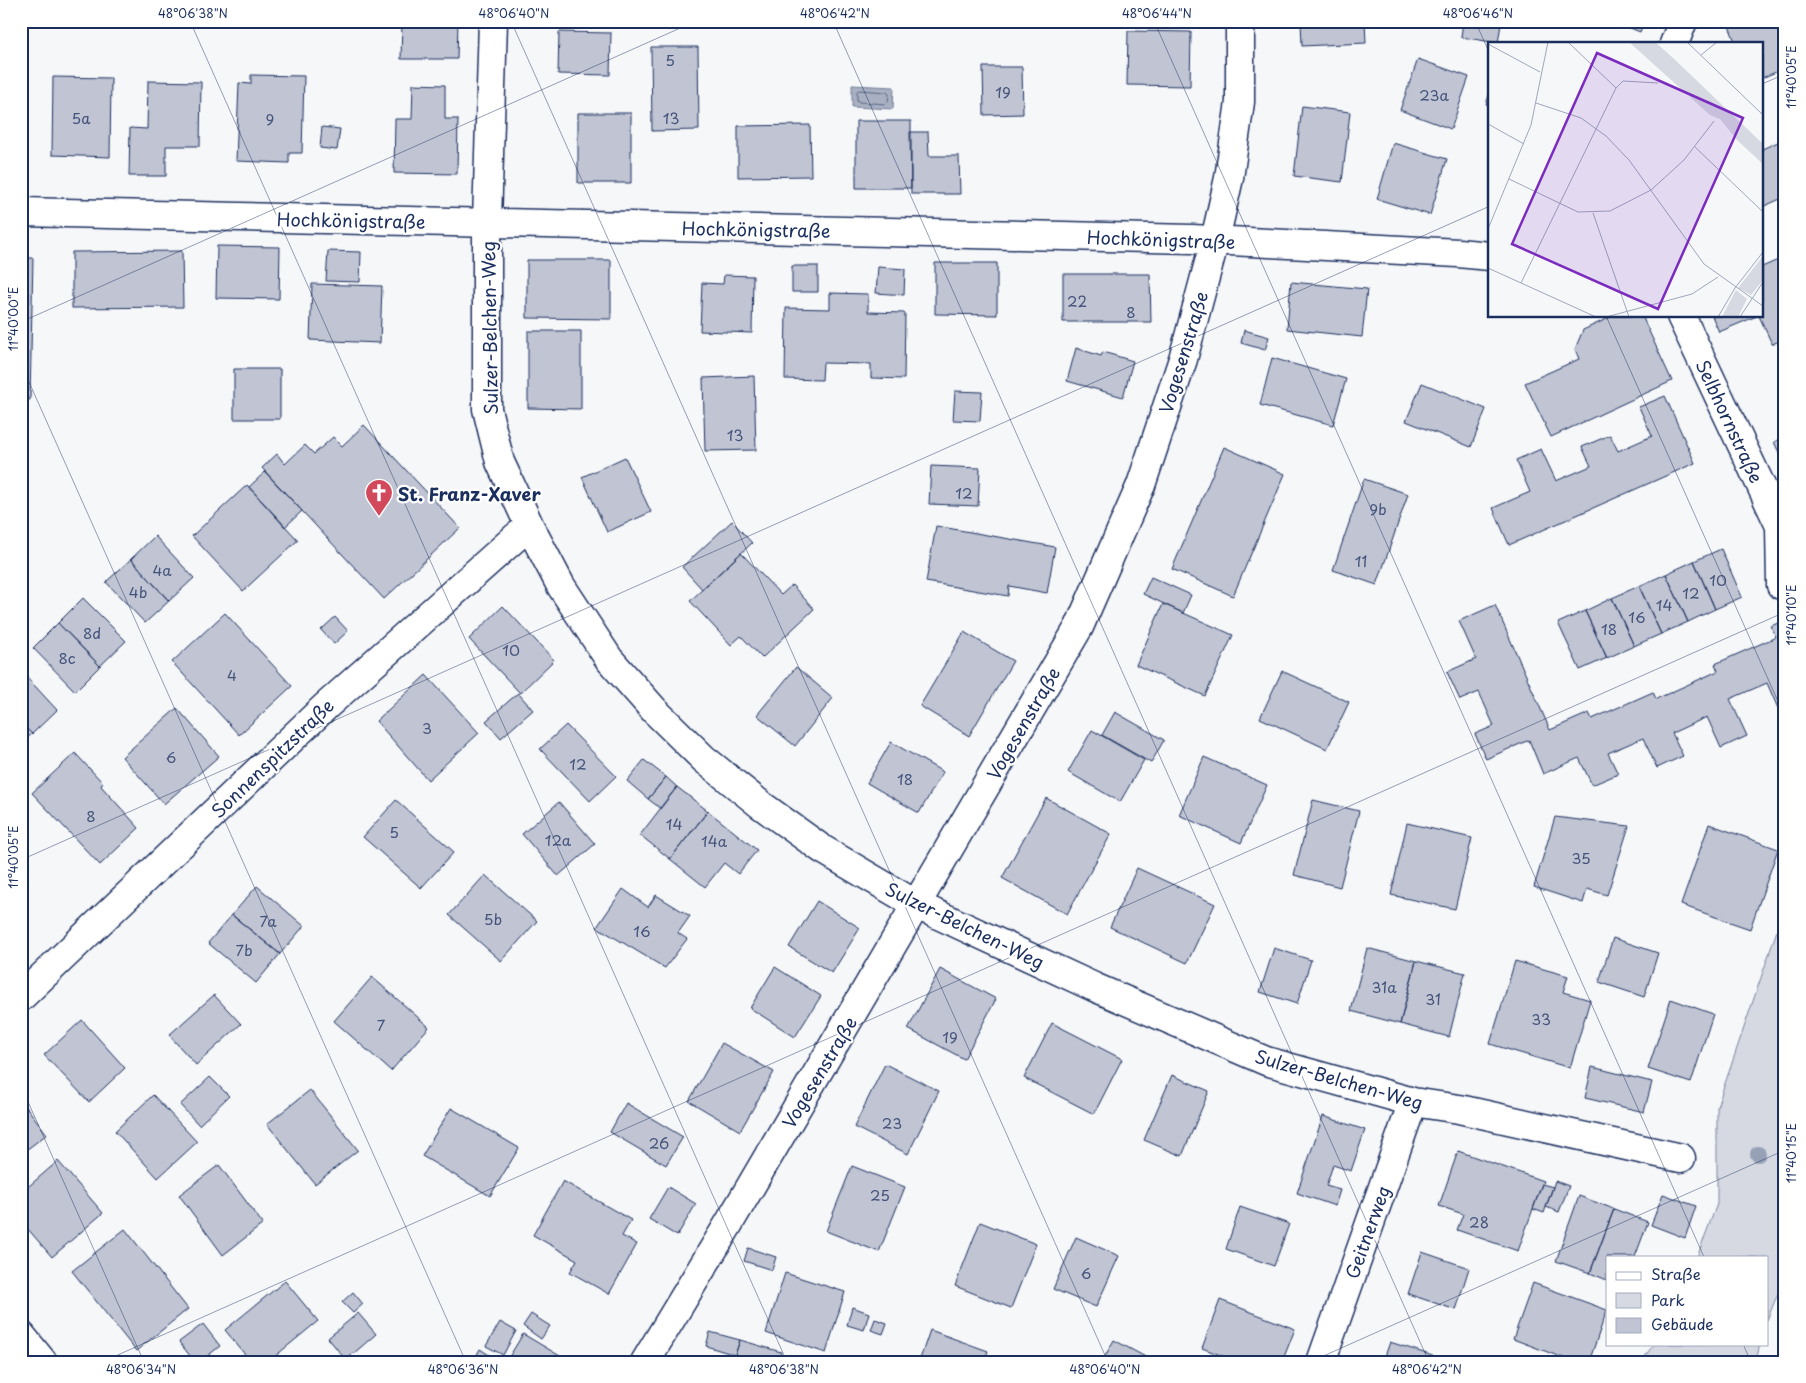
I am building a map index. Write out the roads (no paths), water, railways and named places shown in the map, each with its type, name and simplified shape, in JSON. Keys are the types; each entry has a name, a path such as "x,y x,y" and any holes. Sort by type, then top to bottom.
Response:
{"street":[{"name":"Sulzer-Belchen-Weg","path":"493,21 487,222 487,409 500,462 530,527 561,586 609,659 655,711 697,752 761,805 822,849 917,905 1094,987 1266,1061 1413,1102 1459,1109 1681,1158"},
{"name":"Vogesenstraße","path":"645,1362 728,1225 1079,628 1141,485 1183,359 1215,240 1229,178 1240,102 1240,21"},
{"path":"1675,42 1683,21"},
{"name":"Hochkönigstraße","path":"21,212 1215,240 1488,256"},
{"name":"Selbhornstraße","path":"1682,318 1780,526 1781,585"},
{"name":"Sonnenspitzstraße","path":"21,997 326,706 516,537 530,527"},
{"name":"Geitnerweg","path":"1321,1362 1413,1102"},
{"path":"21,1335 43,1362"}],"water":[{"path":"852,85 894,87 893,109 852,107"}],"place":[{"name":"St. Franz-Xaver","path":"379,517"}]}
